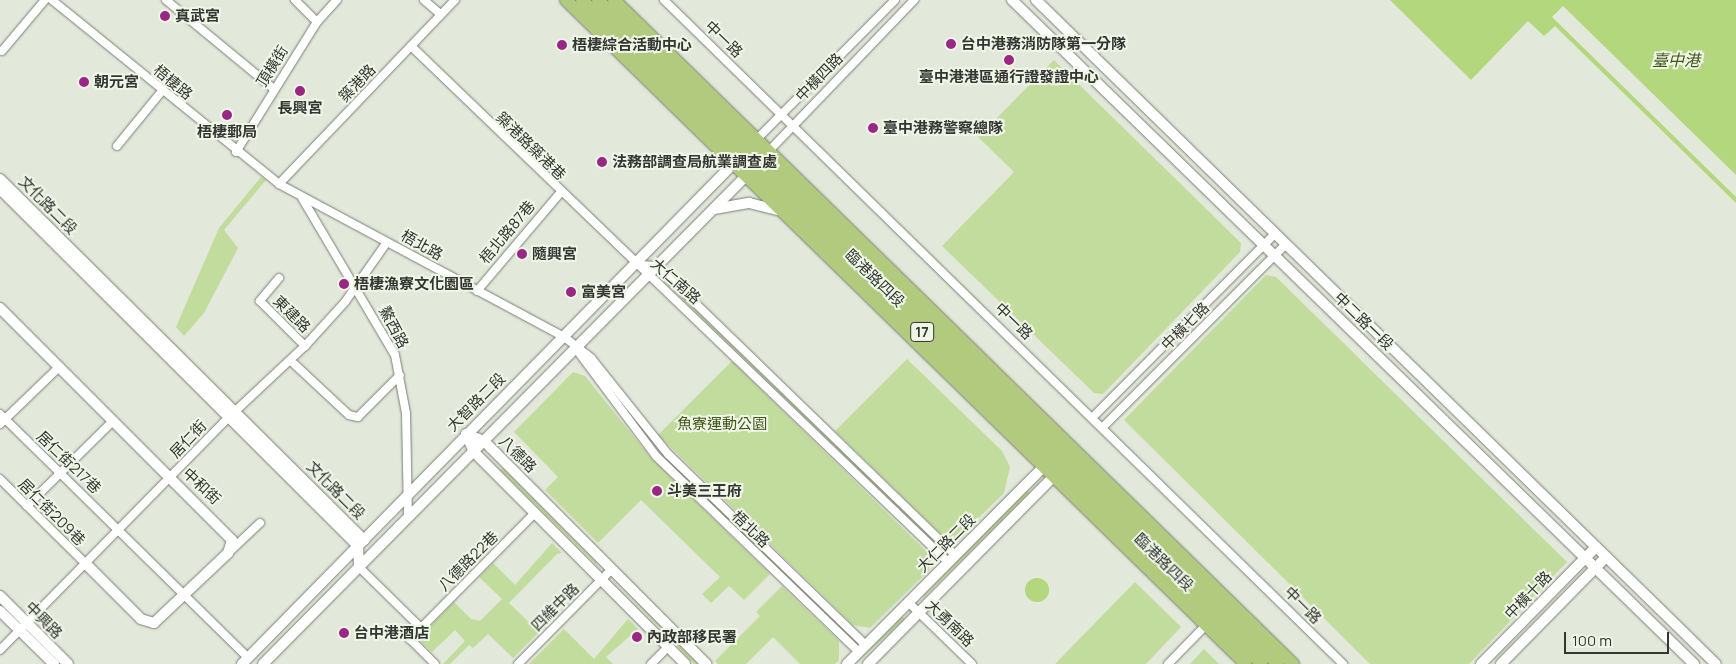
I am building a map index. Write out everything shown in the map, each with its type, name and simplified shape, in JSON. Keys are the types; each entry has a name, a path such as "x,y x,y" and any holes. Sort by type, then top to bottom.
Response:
{"main road":[{"name":"臨港路四段","path":"566,0 745,151"},
{"name":"臨港路四段","path":"582,0 745,151 1066,465 1278,664"},
{"name":"臨港路四段","path":"598,0 745,151 1055,454 1262,664"},
{"name":"臨港路四段","path":"614,0 745,151"},
{"name":"臨港路四段","path":"758,164 782,211 1055,454"},
{"name":"臨港路四段","path":"1066,465 1206,625 1246,664"},
{"name":"臨港路四段","path":"1066,465 1293,664"}],"street":[{"path":"2,51 45,0"},
{"name":"梧棲路","path":"52,0 236,152 279,184"},
{"path":"166,0 274,89"},
{"path":"295,0 317,22"},
{"name":"頂橫街","path":"236,152 317,22 337,0"},
{"path":"424,0 440,14"},
{"name":"築港路","path":"279,184 455,0"},
{"name":"中一路","path":"664,0 1093,417 1343,664"},
{"name":"中橫四路","path":"745,151 783,116 896,0"},
{"name":"中橫四路","path":"758,164 792,125 914,0"},
{"name":"中二路一段","path":"1012,0 1265,244 1694,664"},
{"name":"中二路一段","path":"1036,0 1716,664"},
{"name":"築港路築港巷","path":"411,46 634,264"},
{"path":"117,146 162,91"},
{"name":"大智路二段","path":"245,661 745,151"},
{"path":"263,664 758,164"},
{"name":"文化路二段","path":"0,179 361,543 359,567"},
{"name":"梧北路","path":"279,184 563,336 591,358 671,458 862,649"},
{"name":"文化路二段","path":"0,189 233,414"},
{"name":"梧北路87巷","path":"477,291 560,193"},
{"name":"鰲西路","path":"301,196 357,287 395,356 406,413 405,497 408,518"},
{"path":"713,209 749,203 782,211"},
{"name":"中橫七路","path":"1093,417 1275,234"},
{"name":"居仁街","path":"0,650 233,414 305,346 357,287 387,242"},
{"name":"中橫七路","path":"1103,427 1286,244"},
{"name":"大仁南路","path":"634,264 653,270 951,559"},
{"name":"東建路","path":"279,278 260,301 305,346"},
{"name":"中和街","path":"0,308 228,532 232,542 228,552"},
{"path":"291,360 349,415 358,418 400,374"},
{"path":"2,419 59,367"},
{"name":"居仁街217巷","path":"2,419 60,473 185,596 245,661"},
{"path":"27,506 113,421"},
{"name":"八德路","path":"466,434 484,441 706,664"},
{"name":"八德路","path":"466,434 474,452 686,664"},
{"name":"大仁路二段","path":"847,664 1055,454"},
{"name":"大仁路二段","path":"868,664 1066,465"},
{"name":"居仁街209巷","path":"0,479 85,563"},
{"name":"八德路22巷","path":"421,628 535,513"},
{"path":"85,563 149,623 160,621 228,552 260,523"},
{"name":"中橫十路","path":"1481,664 1596,547"},
{"name":"中橫十路","path":"1501,664 1606,557"},
{"path":"359,567 421,628 410,639 435,664"},
{"name":"四維中路","path":"518,664 612,569"},
{"name":"中興路","path":"0,596 54,664"},
{"name":"大勇南路","path":"908,602 972,664"},
{"name":"中興路","path":"0,611 23,626 68,664"},
{"path":"1168,664 1206,625"},
{"path":"651,664 668,647"}],"green space":[{"path":"1054,60 1241,243 1240,252 1103,394 1094,393 942,246 1014,172 978,137"},
{"path":"261,177 266,180 224,230 238,248 204,313 184,336 176,327 219,228"},
{"path":"1266,275 1276,277 1567,562 1469,664 1370,664 1124,420"},
{"path":"668,285 940,546 940,548"},
{"path":"907,359 1002,451 1010,467 1004,493 957,539 943,536 835,431"},
{"name":"魚寮運動公園","path":"732,361 930,555 929,570 870,628 853,625 658,435"},
{"path":"573,372 585,376 651,458 770,574 744,600 729,586 711,603 702,594 720,577 641,500 598,543 545,490 558,477 514,432"},
{"path":"503,468 597,563 597,565 500,470"},
{"path":"1027,490 1030,493 923,598 923,596"},
{"path":"706,496 851,636 851,637 704,498"},
{"path":"552,543 562,553 557,554 509,603 539,632 513,658 488,634 473,648 469,645 450,664 443,664 465,641 455,630 432,652 418,639 454,602 471,619 480,621 502,599 479,577 493,563 515,585"},
{"path":"1135,582 1181,627 1146,664 1055,664"},
{"path":"618,583 698,664 694,664"},
{"path":"782,586 839,641 839,660 835,664 800,664 773,637 746,664 718,664 715,661 760,616 756,612"},
{"path":"902,616 905,619 855,664"},
{"path":"628,619 638,629 606,657 613,664 529,664 564,629 594,659"},
{"path":"1204,649 1219,664 1190,664"}],"water":[{"name":"臺中港","path":"1390,0 1736,0 1736,203 1555,26 1544,36 1528,21 1471,80"},
{"path":"1037,578 1042,579 1048,585 1048,595 1042,601 1037,602 1032,601 1026,595 1025,590 1026,585 1032,579"}],"pier":[{"path":"1563,6 1736,175 1736,197 1552,17"}],"place":[{"name":"真武宮","path":"165,16"},
{"name":"台中港務消防隊第一分隊","path":"951,44"},
{"name":"梧棲綜合活動中心","path":"562,45"},
{"name":"臺中港港區通行證發證中心","path":"1009,60"},
{"name":"朝元宮","path":"84,82"},
{"name":"長興宮","path":"300,91"},
{"name":"梧棲郵局","path":"227,115"},
{"name":"臺中港務警察總隊","path":"873,128"},
{"name":"法務部調查局航業調查處","path":"602,162"},
{"name":"隨興宮","path":"522,254"},
{"name":"梧棲漁寮文化園區","path":"344,284"},
{"name":"富美宮","path":"571,292"},
{"name":"斗美三王府","path":"657,491"},
{"name":"台中港酒店","path":"344,633"},
{"name":"內政部移民署","path":"637,637"}]}
